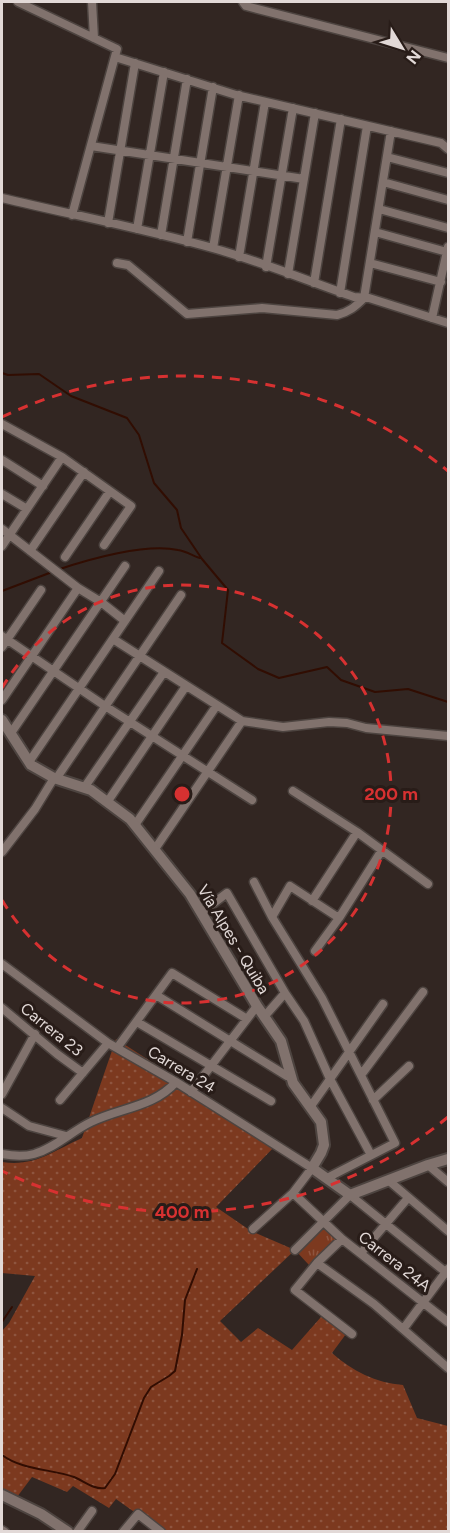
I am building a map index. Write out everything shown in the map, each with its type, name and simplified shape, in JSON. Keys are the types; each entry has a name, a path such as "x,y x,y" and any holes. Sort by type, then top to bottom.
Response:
{"street":[{"path":"18,2 117,49 72,215"},
{"path":"92,2 94,38"},
{"path":"243,2 246,6 448,58"},
{"path":"115,57 265,102 441,143 448,149"},
{"path":"108,223 135,63"},
{"path":"138,229 164,72"},
{"path":"161,235 187,79"},
{"path":"187,242 213,87"},
{"path":"213,248 239,95"},
{"path":"239,257 265,102"},
{"path":"266,267 293,108"},
{"path":"288,274 315,113"},
{"path":"314,283 341,119"},
{"path":"340,292 368,126"},
{"path":"117,263 128,265 187,314 262,308 337,315 354,309 364,298 391,131"},
{"path":"91,146 304,179"},
{"path":"387,157 448,174"},
{"path":"383,182 448,200"},
{"path":"2,198 213,248 354,297 448,323"},
{"path":"379,209 448,228"},
{"path":"375,232 448,249 432,318"},
{"path":"370,263 440,286 448,292"},
{"path":"2,424 62,457 131,506 104,546"},
{"path":"2,546 62,457"},
{"path":"2,460 43,486"},
{"path":"30,551 84,472"},
{"path":"65,557 110,491"},
{"path":"2,494 27,509"},
{"path":"2,529 59,574 125,621"},
{"path":"12,733 125,566"},
{"path":"29,762 159,571"},
{"path":"2,700 78,588"},
{"path":"41,590 3,641 54,670 129,722 252,800"},
{"path":"2,852 35,809 181,595"},
{"path":"113,639 242,721 283,727 329,722 347,723 366,728 448,736"},
{"path":"84,788 164,672"},
{"path":"108,801 186,686"},
{"path":"135,825 217,705"},
{"name":"Vía Alpes - Quiba","path":"2,720 29,762 55,779 84,788 108,801 135,825 202,912 257,1006 281,1041 296,1087 321,1122 324,1135 323,1149 312,1168"},
{"path":"155,849 242,721"},
{"path":"293,791 357,832 428,884"},
{"path":"312,901 357,832"},
{"path":"315,951 382,850"},
{"path":"254,882 272,917 322,998 395,1143 327,1178"},
{"path":"272,917 290,886 339,918"},
{"path":"202,912 227,893 309,1031 330,1079 372,1155"},
{"name":"Carrera 24","path":"2,964 108,1043 176,1082 312,1168 350,1195"},
{"path":"117,1048 172,973 247,1019"},
{"path":"360,1075 423,992"},
{"path":"264,1017 285,993"},
{"path":"156,995 287,1076 291,1076"},
{"path":"311,1106 383,1004"},
{"path":"191,1092 257,1006"},
{"name":"Carrera 23","path":"2,1008 83,1073"},
{"path":"137,1022 271,1101"},
{"path":"2,1094 35,1034"},
{"path":"60,1100 108,1043"},
{"path":"374,1100 409,1066"},
{"path":"2,1154 22,1157 37,1153 94,1120 145,1103 166,1091 176,1082"},
{"path":"2,1108 29,1126 66,1136"},
{"path":"295,1250 350,1195 448,1159"},
{"path":"428,1165 448,1182"},
{"path":"253,1229 293,1194 312,1168"},
{"path":"388,1180 448,1231"},
{"name":"Carrera 24A","path":"293,1194 342,1239 448,1322"},
{"path":"350,1195 448,1272 404,1328"},
{"path":"361,1253 408,1198"},
{"path":"342,1239 317,1263 295,1290 352,1334"},
{"path":"317,1263 404,1328 448,1368"},
{"path":"2,1496 42,1514 62,1530"},
{"path":"78,1532 92,1511"},
{"path":"123,1532 138,1514 161,1532"}],"green space":[{"path":"116,1039 278,1143 216,1207 251,1231 295,1250 220,1321 241,1342 258,1328 292,1350 321,1317 346,1334 332,1353 365,1375 383,1382 403,1385 417,1418 448,1426 448,1531 161,1531 116,1499 109,1508 73,1486 67,1492 32,1477 17,1497 2,1489 2,1331 9,1323 35,1276 2,1273 2,1162 34,1160 82,1138"},
{"path":"322,1224 337,1238 309,1265 295,1250"}],"waterway":[{"path":"2,373 8,375 39,374 71,396 127,418 139,435 154,483 177,510 181,528 202,559 228,590 222,643 258,669 279,678 327,667 341,680 375,692 408,689 448,702"},
{"path":"57,570 134,550 165,548 200,558"},
{"path":"2,591 52,572"},
{"path":"2,1455 18,1464 65,1474 93,1486 105,1488 115,1474 144,1398 151,1387 175,1371 182,1335 185,1300 197,1269"},
{"path":"2,1322 12,1307"}]}
